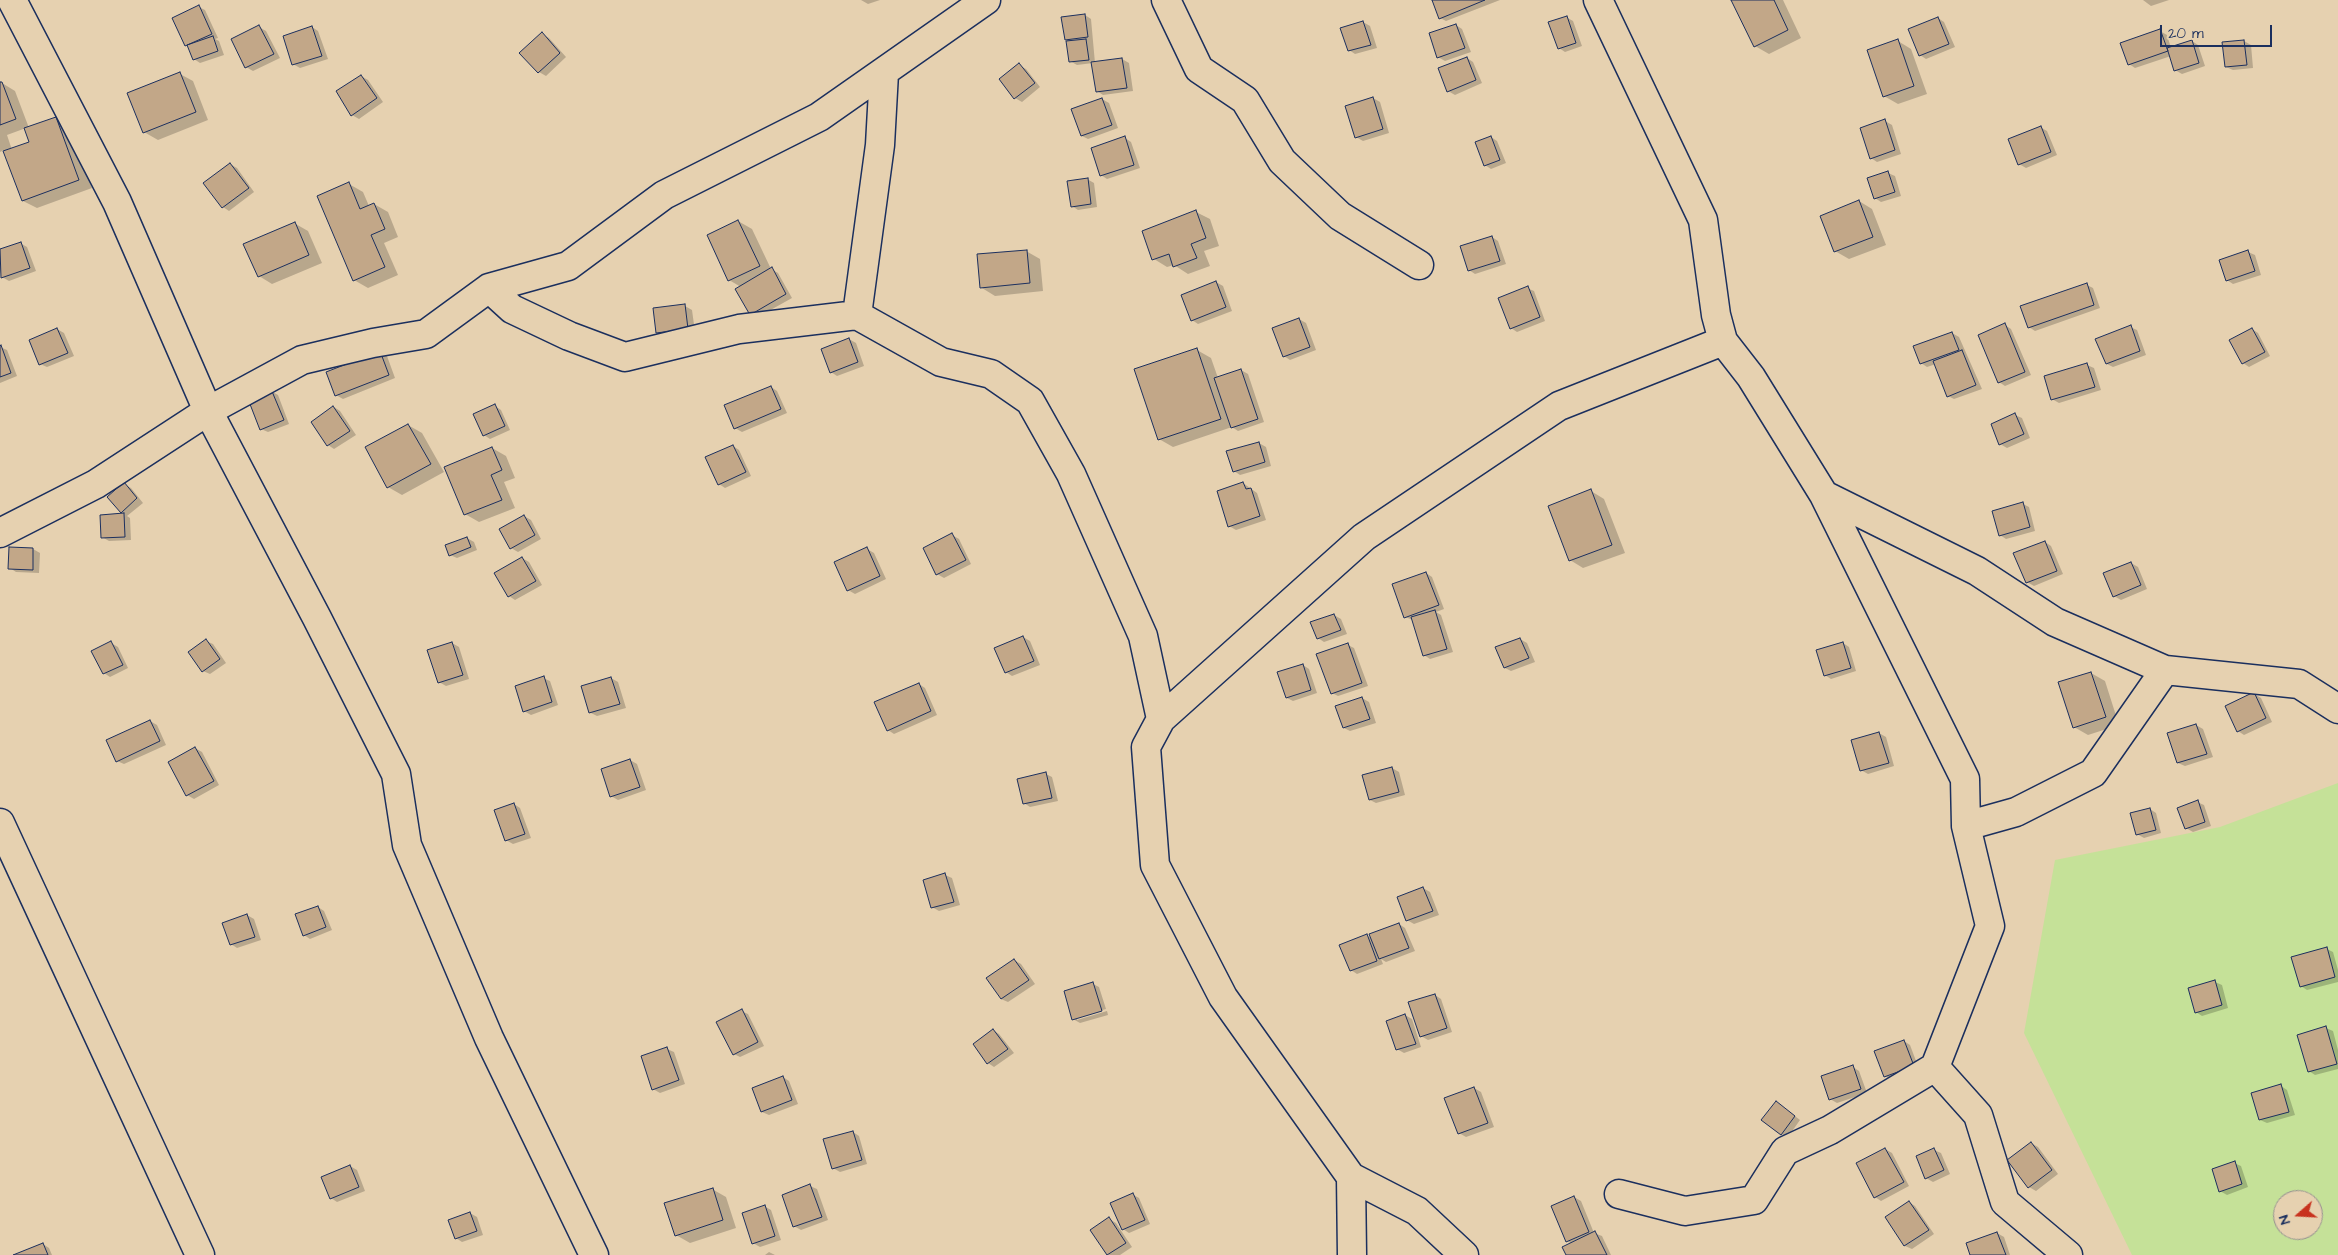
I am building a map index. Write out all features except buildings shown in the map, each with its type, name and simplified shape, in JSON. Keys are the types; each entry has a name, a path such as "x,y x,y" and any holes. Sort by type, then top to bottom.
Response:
{"street":[{"path":"12,0 117,202 208,411 317,618 396,774 407,845 489,1038 594,1255"},
{"path":"0,533 96,484 208,411 302,360 373,343 426,334 489,288 568,266 664,195 819,117 986,0"},
{"path":"1166,0 1199,69 1246,100 1282,161 1340,216 1419,266"},
{"path":"1598,0 1703,220 1716,315 1723,341 1750,377 1824,494 1965,779 1966,826 1990,926 1935,1067 1830,1130 1785,1151 1754,1200 1685,1211 1619,1194"},
{"path":"857,315 880,145 884,73"},
{"path":"489,288 512,309 569,336 625,357 739,329 857,315 941,362 991,374 1030,401 1071,474 1143,636 1161,719"},
{"path":"1464,1255 1417,1211 1351,1177 1223,997 1155,865 1146,747 1161,719 1364,538 1559,406 1723,341"},
{"path":"1824,494 1977,571 2055,622 2165,670 2299,684 2338,709"},
{"path":"1966,826 2016,812 2093,773 2165,670"},
{"path":"0,823 200,1255"},
{"path":"1935,1067 1978,1115 2005,1202 2068,1255"},
{"path":"1351,1177 1352,1255"}],"green space":[{"path":"2338,783 2338,1255 2132,1255 2024,1033 2055,860 2220,827"}]}
